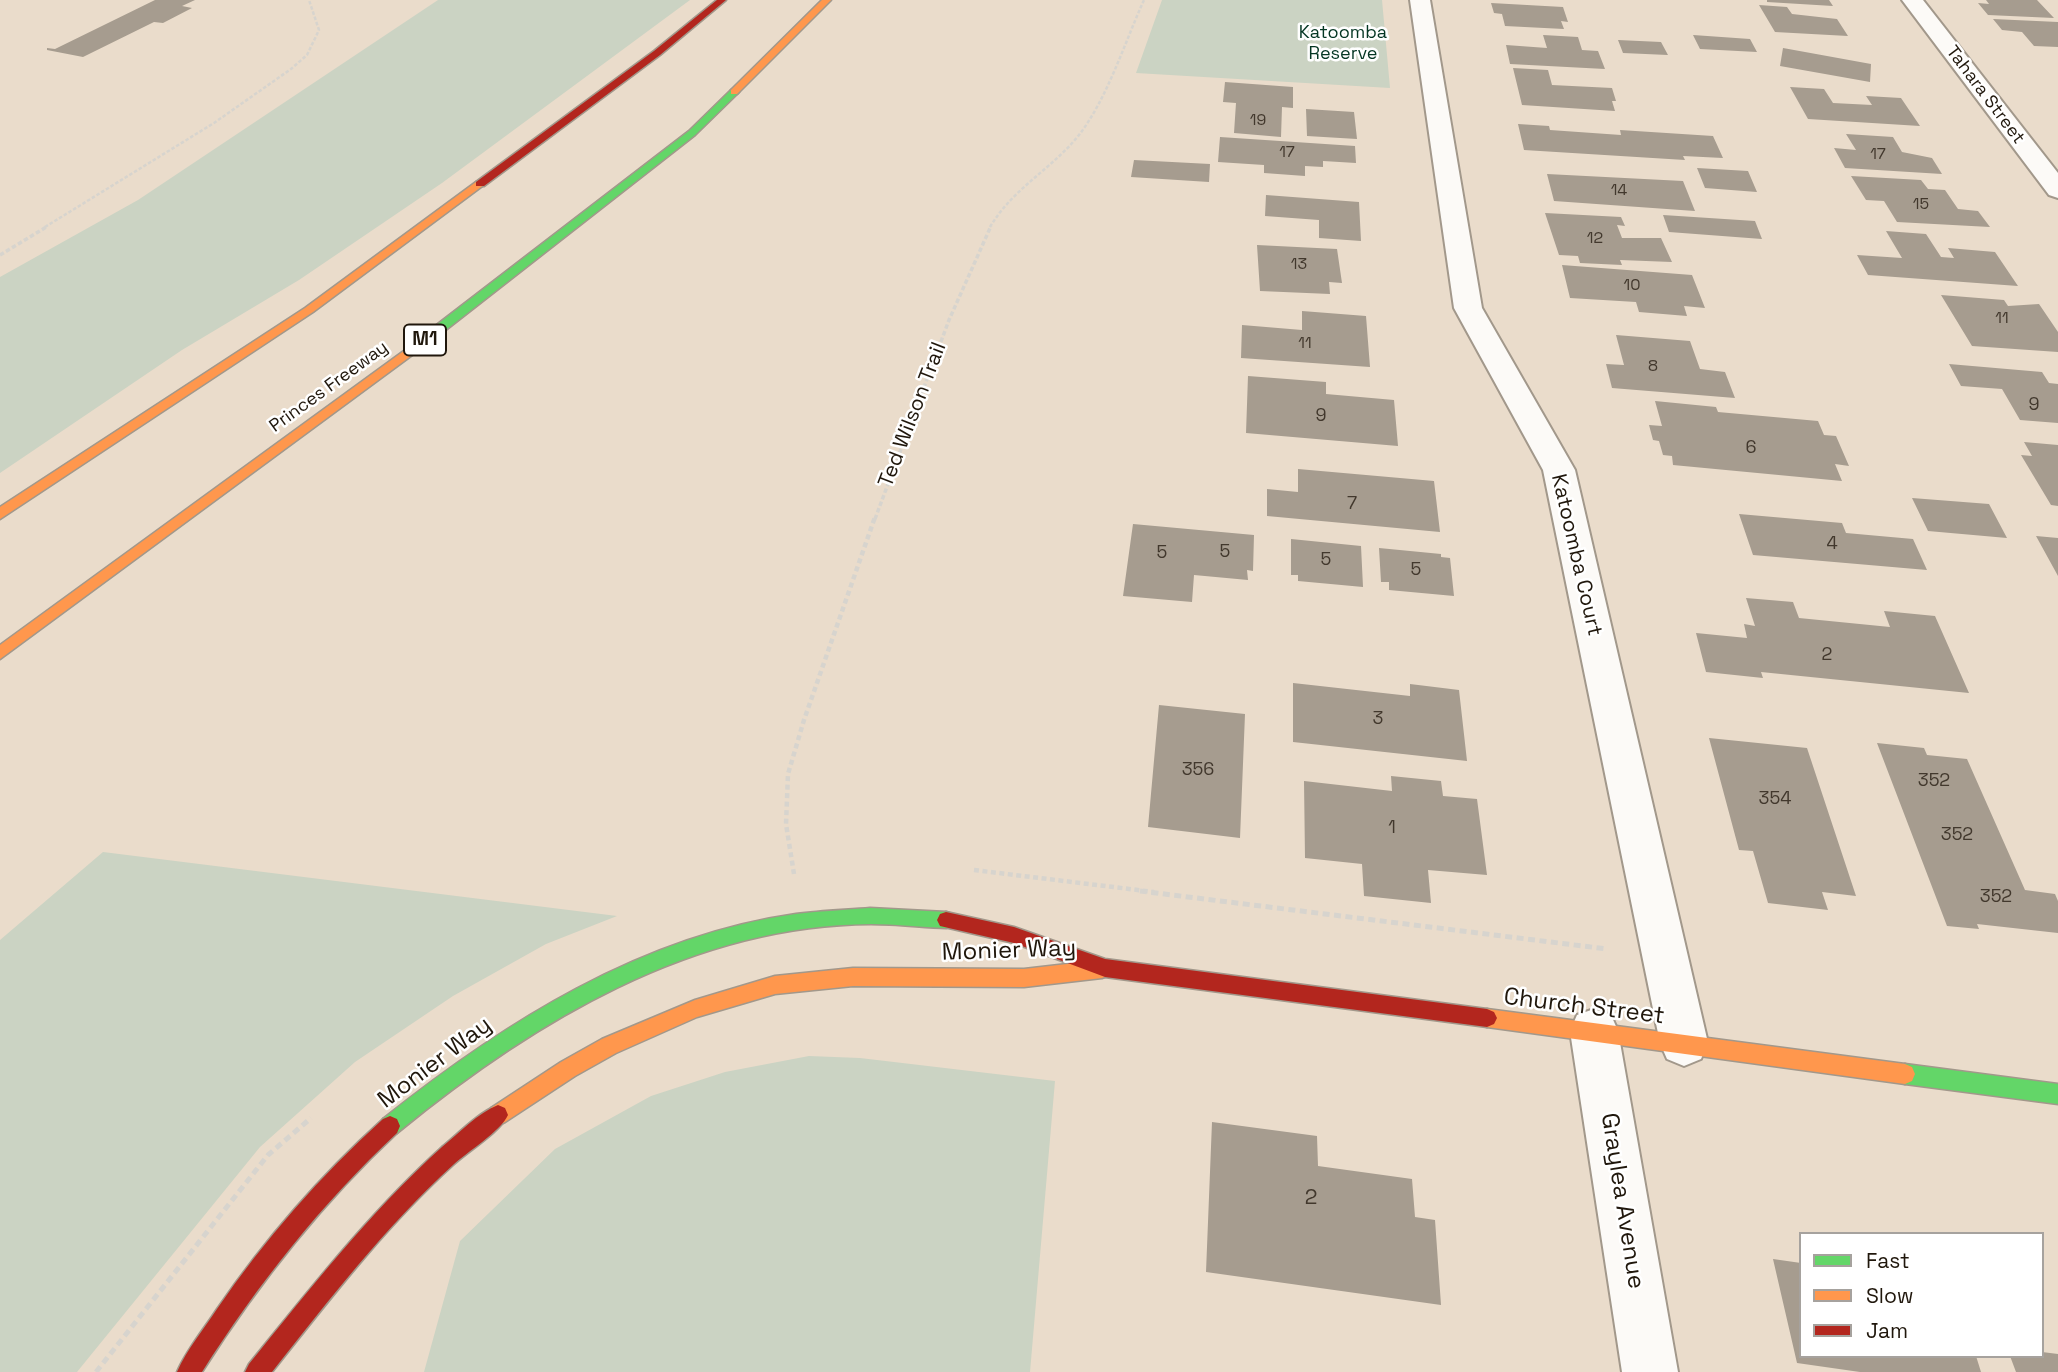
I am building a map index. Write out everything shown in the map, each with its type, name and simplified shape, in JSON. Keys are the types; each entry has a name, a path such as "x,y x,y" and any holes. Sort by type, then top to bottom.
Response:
{"main road":[{"path":"0,514 309,310 657,53 722,0"},
{"name":"Princes Freeway","path":"0,653 403,357 692,133 827,0"},
{"name":"Monier Way","path":"189,1372 267,1256 300,1216 388,1126 507,1036 605,980 643,964 732,937 807,922 889,916 923,917 990,927 1029,938 1105,968"},
{"name":"Church Street","path":"1105,968 1285,994 1594,1031 2058,1094"},
{"name":"Monier Way","path":"257,1372 335,1275 419,1183 471,1136 515,1103 608,1045 681,1013 793,981 867,975 1024,978 1105,968"}],"street":[{"name":"Katoomba Court","path":"1420,0 1468,308 1559,470 1684,1043"},
{"name":"Tahara Street","path":"1912,0 2058,191"},
{"name":"Graylea Avenue","path":"1594,1031 1650,1372"}],"path":[{"path":"0,255 214,123 307,55 319,30 309,0"},
{"name":"Ted Wilson Trail","path":"807,873 794,874 786,824 788,774 804,720 902,440 976,255 992,224 1016,192 1077,137 1093,114 1143,0"},
{"path":"968,870 1598,948"}],"green space":[{"path":"438,0 690,0 442,183 299,280 182,350 0,473 0,277 138,200"},
{"name":"Katoomba Reserve","path":"1162,0 1382,0 1390,88 1136,73"},
{"path":"103,852 617,916 546,944 453,996 355,1062 260,1147 77,1372 0,1372 0,940"},
{"path":"809,1056 860,1058 1055,1081 1030,1372 424,1372 460,1241 555,1149 651,1096 725,1072"}],"building":[{"path":"155,0 195,0 182,6 192,8 163,23 154,22 83,57 47,50 55,49"},
{"path":"1829,0 1833,6 1767,2"},
{"path":"1986,0 2037,0 2054,18 1988,15 1978,3 1989,4"},
{"path":"1491,3 1563,7 1568,22 1561,21 1564,29 1505,26 1502,14 1494,13"},
{"path":"1759,5 1787,7 1792,14 1837,19 1848,36 1775,32"},
{"path":"1993,19 2058,22 2058,47 2034,46 2022,32 2002,30"},
{"path":"1543,35 1578,37 1582,50 1598,51 1605,69 1510,64 1506,45 1547,48"},
{"path":"1693,35 1750,39 1757,52 1700,49"},
{"path":"1618,40 1661,42 1668,55 1623,53"},
{"path":"1783,48 1871,64 1870,82 1780,66"},
{"path":"1513,68 1548,70 1552,85 1612,88 1616,101 1612,101 1615,111 1522,105"},
{"path":"1225,82 1293,87 1293,108 1282,107 1281,137 1234,133 1236,103 1223,102"},
{"path":"1790,87 1824,89 1833,103 1872,105 1866,96 1901,98 1920,126 1808,119"},
{"path":"1306,109 1354,112 1357,139 1307,136"},
{"path":"1518,124 1549,126 1550,130 1621,135 1620,130 1713,136 1723,158 1683,156 1685,160 1524,150"},
{"path":"1846,134 1893,137 1902,152 1932,158 1942,174 1845,168 1834,148 1856,150"},
{"path":"1220,137 1355,146 1356,163 1323,161 1323,167 1305,166 1305,176 1264,173 1264,165 1218,162"},
{"path":"1134,160 1210,164 1209,182 1131,177"},
{"path":"1697,168 1748,171 1757,192 1705,188"},
{"path":"1547,174 1683,181 1695,211 1554,201"},
{"path":"1851,176 1921,180 1928,189 1945,190 1958,209 1978,211 1990,227 1897,222 1884,201 1866,200"},
{"path":"1266,195 1359,202 1361,241 1319,238 1319,220 1265,216"},
{"path":"1545,213 1621,217 1625,226 1617,225 1622,238 1661,238 1672,262 1620,260 1622,265 1580,263 1578,256 1559,255"},
{"path":"1663,215 1755,221 1762,239 1669,232"},
{"path":"1886,231 1926,234 1941,257 1954,258 1948,248 1995,252 2018,286 1868,275 1857,255 1902,258"},
{"path":"1257,245 1337,249 1342,283 1329,282 1330,294 1260,291"},
{"path":"1562,265 1692,275 1705,308 1684,306 1687,316 1639,312 1636,302 1570,298"},
{"path":"1941,295 2004,300 2008,306 2039,304 2058,332 2058,352 1972,346"},
{"path":"1302,311 1366,316 1370,367 1241,358 1242,325 1302,330"},
{"path":"1616,335 1690,341 1700,369 1725,372 1735,398 1612,388 1606,364 1624,365"},
{"path":"1949,364 2042,372 2049,383 2058,384 2058,423 2020,420 2002,389 1961,386"},
{"path":"1248,376 1326,382 1326,394 1394,400 1398,446 1246,433"},
{"path":"1655,401 1716,407 1718,412 1818,421 1824,435 1836,436 1849,466 1835,464 1842,481 1673,465 1672,456 1663,455 1659,441 1653,440 1649,425 1662,426"},
{"path":"2024,442 2058,445 2058,506 2051,505 2021,455 2032,456"},
{"path":"1298,469 1434,481 1440,532 1267,516 1267,489 1298,492"},
{"path":"1912,498 1989,504 2007,538 1928,531"},
{"path":"1739,514 1842,523 1846,533 1913,539 1927,570 1753,555"},
{"path":"1133,524 1254,535 1253,571 1247,570 1248,580 1194,575 1192,602 1123,596"},
{"path":"2036,536 2058,538 2058,576"},
{"path":"1291,539 1361,546 1363,587 1298,581 1298,575 1291,575"},
{"path":"1379,548 1441,554 1441,557 1450,558 1454,596 1389,590 1389,582 1381,582"},
{"path":"1746,598 1793,602 1799,618 1890,627 1884,611 1935,616 1969,693 1761,672 1763,678 1706,672 1696,633 1747,638 1744,624 1755,626"},
{"path":"1293,683 1410,696 1410,684 1459,690 1467,761 1293,742"},
{"path":"1159,705 1245,714 1240,838 1148,827"},
{"path":"1709,738 1807,748 1856,896 1822,892 1828,910 1768,903 1753,851 1739,850"},
{"path":"1877,743 1924,748 1927,755 1967,759 2025,890 2055,894 2058,901 2058,933 1977,924 1979,929 1947,926"},
{"path":"1391,776 1441,781 1443,796 1477,799 1487,875 1428,870 1431,903 1364,896 1362,864 1305,858 1304,781 1392,791"},
{"path":"1212,1122 1317,1136 1318,1166 1412,1179 1415,1217 1435,1220 1441,1305 1206,1272"},
{"path":"1773,1259 1799,1263 1799,1358 1977,1358 1981,1372 1860,1372 1797,1363"},
{"path":"2044,1352 2058,1354 2058,1372 2016,1372 2011,1358 2044,1358"}],"traffic: fast":[{"path":"434,333 692,133 734,92"},
{"path":"390,1126 448,1079 511,1036 578,997 648,964 721,939 795,923 870,916 946,920"},
{"path":"1905,1074 2058,1094"}],"traffic: slow":[{"path":"734,92 827,0"},
{"path":"0,514 309,310 480,184"},
{"path":"0,653 434,333"},
{"path":"498,1115 568,1069 609,1046 695,1009 775,985 853,977 1024,978 1102,969"},
{"path":"1487,1018 1905,1074"}],"traffic: jam":[{"path":"480,184 657,53 722,0"},
{"path":"946,920 1014,935 1105,968 1487,1018"},
{"path":"257,1372 340,1269 399,1203 463,1142 498,1115"},
{"path":"189,1372 256,1273 306,1211 360,1153 390,1126"}]}
